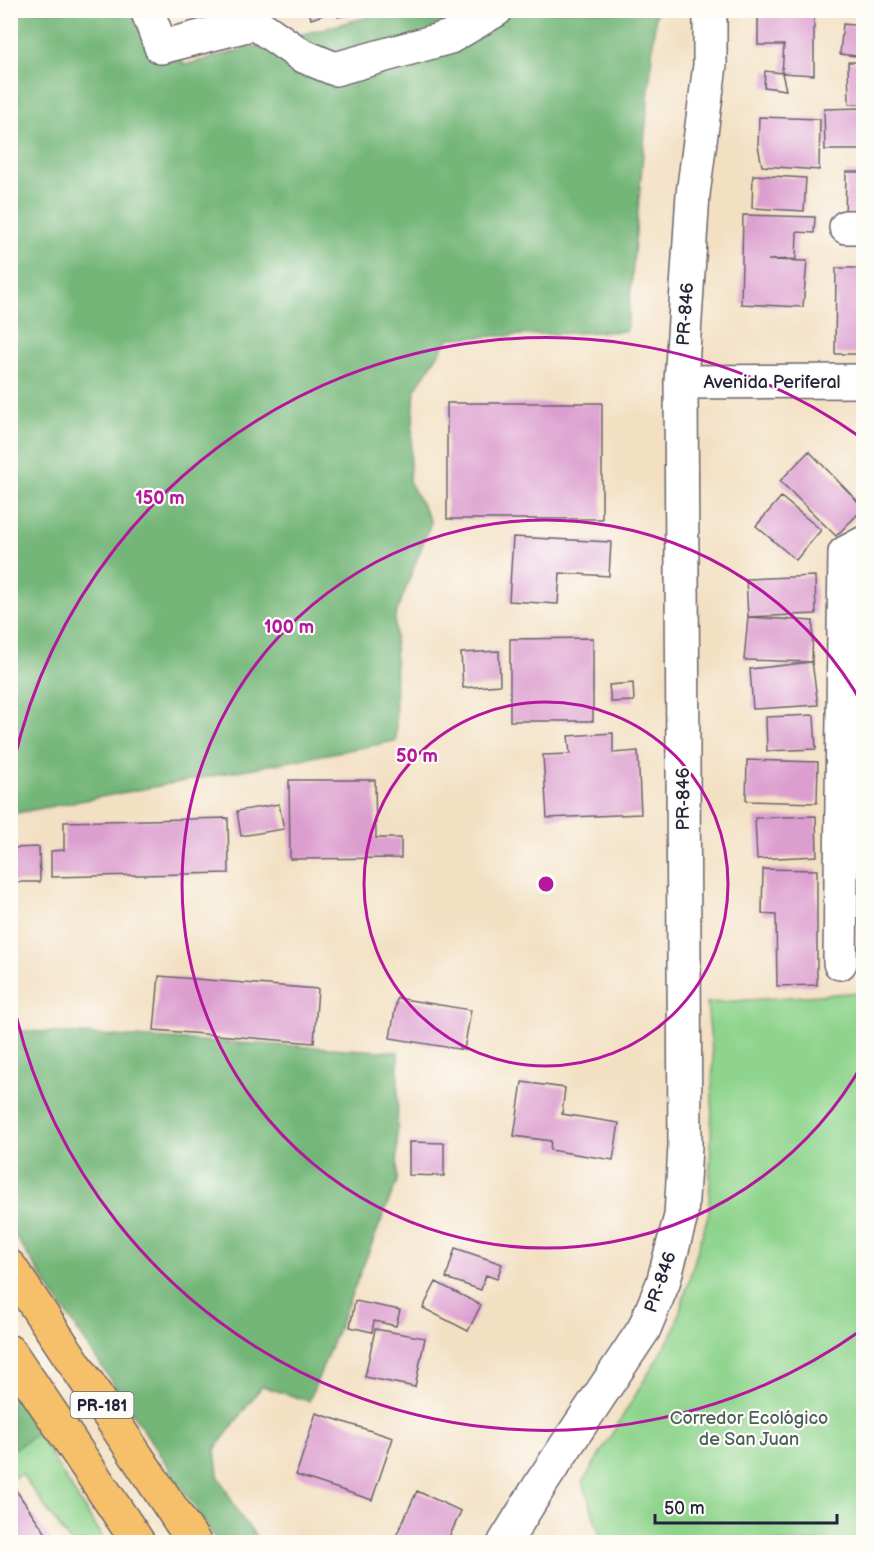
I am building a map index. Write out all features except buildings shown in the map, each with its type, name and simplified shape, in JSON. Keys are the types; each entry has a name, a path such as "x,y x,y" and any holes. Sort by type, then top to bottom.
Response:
{"main road":[{"name":"PR-181","path":"10,1266 194,1542"},
{"name":"PR-181","path":"10,1352 138,1542"}],"street":[{"path":"147,10 161,47 255,23 268,22 301,55 335,69 450,37 496,10"},
{"name":"PR-846","path":"505,1542 542,1482 644,1329 663,1283 681,1216 685,1146 681,382 693,194 710,65 710,10"},
{"name":"Avenida Periferal","path":"681,382 864,381"},
{"path":"840,963 845,553 864,543"}],"green space":[{"path":"11,11 156,11 184,65 391,11 656,11 627,331 449,338 415,389 409,481 431,522 395,617 396,741 11,814"},
{"name":"Corredor Ecológico de San Juan","path":"863,992 863,1542 602,1542 583,1482 674,1331 709,1212 713,1061 707,1003"},
{"path":"10,1030 398,1052 397,1181 309,1401 262,1386 215,1449 218,1475 240,1516 261,1542 218,1542 11,1230"},
{"path":"11,1392 37,1433 10,1451"},
{"path":"37,1433 105,1542 70,1542 21,1473 11,1480 11,1451"}]}
